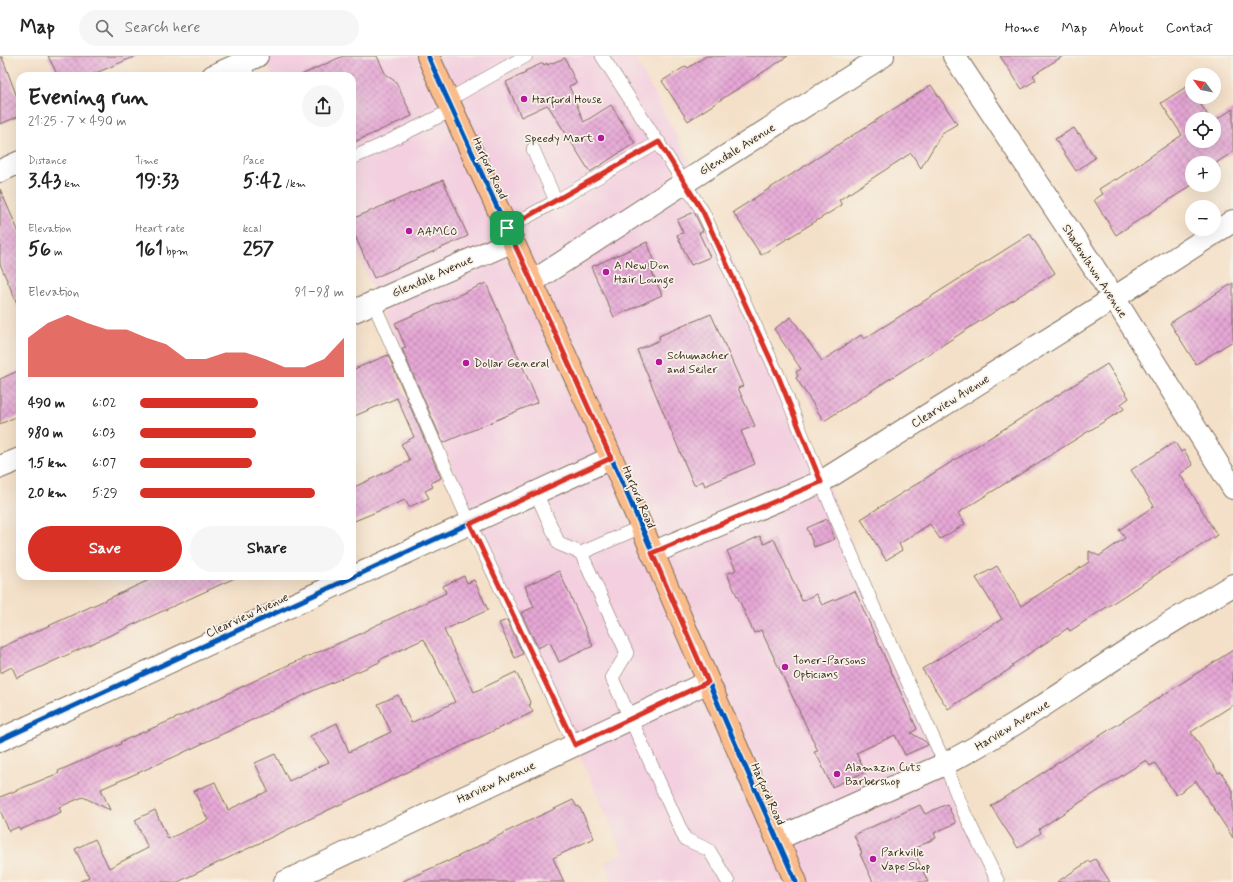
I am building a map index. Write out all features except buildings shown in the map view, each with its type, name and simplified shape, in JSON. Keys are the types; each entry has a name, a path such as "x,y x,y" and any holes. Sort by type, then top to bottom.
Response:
{"main road":[{"name":"Harford Road","path":"428,56 611,458 796,882"}],"street":[{"name":"Glendale Avenue","path":"532,282 883,56"},
{"name":"Shadowlawn Avenue","path":"954,56 1114,298 1233,488"},
{"path":"226,72 249,65"},
{"path":"0,171 16,164"},
{"name":"Clearview Avenue","path":"652,553 821,482 1233,222"},
{"name":"Glendale Avenue","path":"356,310 510,234"},
{"name":"Clearview Avenue","path":"356,576 611,458"},
{"path":"0,468 16,461"},
{"name":"Clearview Avenue","path":"0,740 348,580"},
{"name":"Harview Avenue","path":"777,838 945,764 970,751 1021,720 1147,637 1233,585"},
{"name":"Harview Avenue","path":"285,882 708,682"}],"lane":[{"path":"356,156 377,147 450,105 526,56"},
{"path":"602,56 703,212 779,378 875,610 945,764 964,812 998,882"},
{"path":"510,234 556,201 659,142"},
{"path":"533,150 556,201"},
{"path":"373,302 470,524 575,745"},
{"path":"536,493 559,544 581,553 627,654 612,678 629,719 685,839 709,850 728,882"},
{"path":"581,553 641,528"}],"shaded area":[{"path":"264,56 634,56 697,175 975,834 1000,882 613,882 605,862 623,853 356,250 356,72 270,72"}],"cycle path":[{"path":"428,56 589,407 796,882"},
{"path":"356,576 611,458"},
{"path":"0,740 347,580"}],"place":[{"name":"Harford House","path":"524,99"},
{"name":"Speedy Mart","path":"601,138"},
{"name":"AAMCO","path":"409,231"},
{"name":"A New Don Hair Lounge","path":"606,272"},
{"name":"Schumacher and Seiler","path":"659,362"},
{"name":"Dollar General","path":"466,363"},
{"name":"Toner-Parsons Opticians","path":"785,667"},
{"name":"Alamazin Cuts Barbershop","path":"837,774"},
{"name":"Parkville Vape Shop","path":"873,859"}],"route":[{"path":"659,142 703,212 779,378 821,482 652,553 708,682 575,745 470,524 611,458 507,228 659,142"}]}
